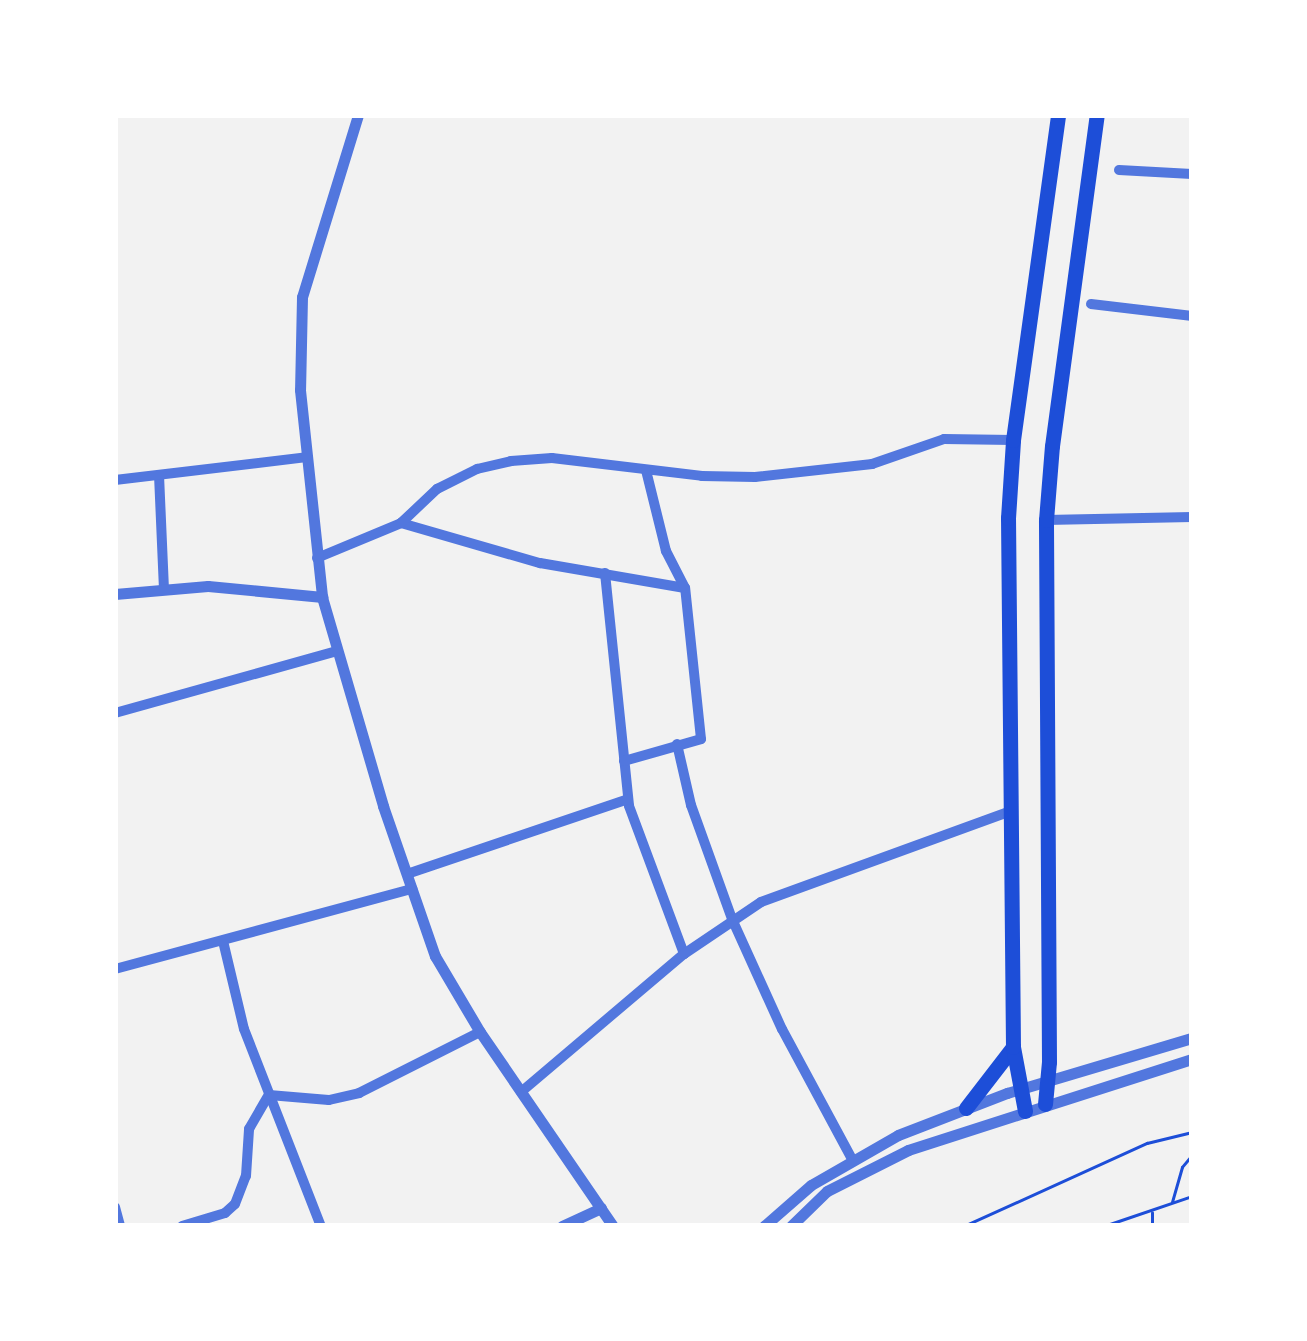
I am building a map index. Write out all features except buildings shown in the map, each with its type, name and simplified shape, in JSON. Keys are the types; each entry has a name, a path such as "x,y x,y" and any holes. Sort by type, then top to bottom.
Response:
{"main road":[{"path":"1025,1111 1013,1048 1008,518 1013,440 1058,115"},
{"path":"1045,1104 1046,520 1052,446 1098,115"},
{"path":"966,1108 1013,1048"}],"street":[{"path":"358,115 302,298 300,390 322,597 406,874 435,956 480,1032 613,1226"},
{"path":"1120,170 1192,174"},
{"path":"1091,304 1192,316"},
{"path":"317,558 401,523 438,489 494,465 552,458 702,476 800,474 872,464 944,440 1013,440"},
{"path":"115,480 307,458"},
{"path":"624,761 701,739 685,588 653,511 646,470"},
{"path":"159,475 164,590"},
{"path":"1046,520 1192,517"},
{"path":"401,523 540,563 685,588"},
{"path":"605,573 628,799 684,954"},
{"path":"115,594 246,586 322,597"},
{"path":"115,713 337,651"},
{"path":"677,744 692,805 732,919 782,1028 852,1159"},
{"path":"406,874 628,799"},
{"path":"521,1092 684,954 760,902 1008,812"},
{"path":"115,969 412,889"},
{"path":"223,941 244,1030 321,1226"},
{"path":"269,1095 329,1100 359,1093 480,1032"},
{"path":"764,1226 811,1184 852,1159 966,1108 1192,1038"},
{"path":"791,1226 827,1191 908,1150 1192,1059"},
{"path":"182,1226 225,1213 236,1204 246,1176 249,1130 269,1095"},
{"path":"115,1207 120,1226"},
{"path":"562,1226 600,1208"}],"path":[{"path":"964,1226 1147,1143 1192,1132"},
{"path":"1172,1203 1182,1167 1192,1155"},
{"path":"1104,1226 1192,1196"},
{"path":"1152,1210 1152,1226"}]}
